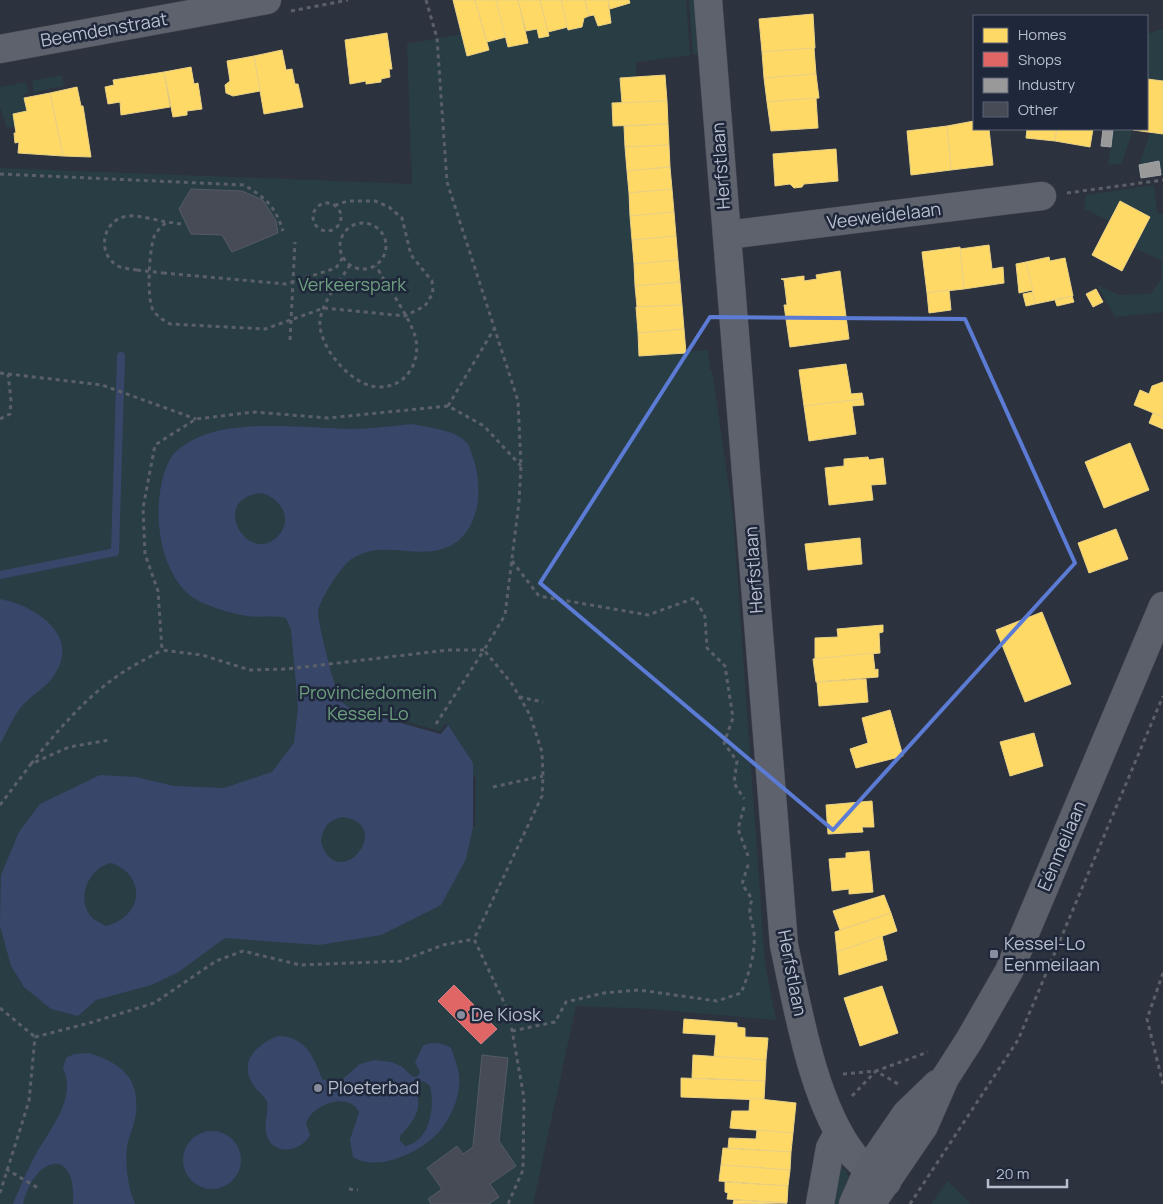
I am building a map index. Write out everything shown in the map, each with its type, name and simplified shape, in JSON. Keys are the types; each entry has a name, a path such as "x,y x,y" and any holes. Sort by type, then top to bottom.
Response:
{"street":[{"name":"Beemdenstraat","path":"0,50 267,0"},
{"name":"Herfstlaan","path":"708,0 784,945 794,992 818,1081 834,1124 855,1157 878,1175"},
{"name":"Veeweidelaan","path":"727,235 1042,196"},
{"name":"Eénmeilaan","path":"853,1204 924,1126 945,1078 1009,971 1163,606"},
{"name":"Eénmeilaan","path":"871,1204 878,1175 906,1114 945,1078"},
{"path":"820,1204 834,1124"}],"path":[{"path":"426,0 437,38 447,182 518,401 521,466 505,616 436,724"},
{"path":"0,174 244,185 266,198 279,219 283,231"},
{"path":"1078,192 1163,180"},
{"path":"167,222 159,228 154,237 149,287 152,308 158,318 170,324 266,329 324,308 405,316 425,306 433,293 432,281 411,255 402,218 389,207 375,201 348,201 336,206 324,202 315,208 312,217 316,226 325,231 338,226 341,213 336,206"},
{"path":"181,224 128,216 112,222 107,230 104,246 106,254 118,266 137,270 286,284 336,268 343,256"},
{"path":"356,224 371,224 377,228 385,240 385,254 376,266 361,269 350,265 343,256 341,242 344,234 356,224"},
{"path":"290,340 295,242"},
{"path":"350,265 324,308 320,324 323,340 339,365 358,380 380,387 398,382 410,373 418,354 415,335 376,266"},
{"path":"448,406 494,329"},
{"path":"0,373 102,385 196,419"},
{"path":"0,419 10,414 11,400 8,374"},
{"path":"162,650 158,591 145,554 143,508 155,445 196,419 254,412 328,418 448,406 484,426 521,466"},
{"path":"512,561 539,596 648,614 695,598 704,617 707,648 724,666 734,718 724,743 737,761 734,783 746,803 738,829 750,860 742,884 752,899 748,912 754,934 748,976 741,994 717,1001 639,990 604,993 566,1002 555,1022 512,1031"},
{"path":"0,805 52,738 82,706 124,672 162,650 202,655 250,670 287,670 448,650 484,650"},
{"path":"474,939 542,796 543,776 542,752 530,715 512,684 484,650"},
{"path":"519,697 543,702"},
{"path":"32,764 68,747 109,740"},
{"path":"492,787 543,776"},
{"path":"474,939 509,1013 524,1098 524,1170 508,1204"},
{"path":"35,1037 154,1003 216,961 243,950 300,965 401,961 443,945 474,939"},
{"path":"1163,973 1147,1019 1163,1084"},
{"path":"0,1008 35,1037"},
{"path":"0,1193 29,1101 35,1037"},
{"path":"818,1081 834,1074 876,1070 970,1039"},
{"path":"876,1070 923,1098"},
{"path":"834,1124 844,1106 876,1070"},
{"path":"6,1169 38,1188"},
{"path":"349,1189 358,1190"}],"highlighted area":[{"path":"710,317 965,319 1075,563 833,830 540,583"}],"green space":[{"name":"Provinciedomein Kessel-Lo","path":"629,0 686,0 690,55 636,62 636,77 620,78 622,103 613,126 624,126 639,356 708,350 710,370 712,370 733,517 765,964 776,1020 652,1009 576,1006 533,1204 0,1204 0,168 412,184 407,44 462,34 467,56 488,50 487,42 506,37 509,47 528,43 526,31 537,29 539,38 549,36 548,32 568,27 569,30 582,27 584,18 594,15 598,26 611,23 608,11 630,4"},
{"path":"689,0 694,0 699,54 693,54"},
{"path":"1163,29 1163,81 1148,79 1148,34"},
{"path":"62,75 64,86 34,92 32,81"},
{"path":"26,82 29,93 24,94 27,111 13,115 15,126 7,128 0,107 0,87"},
{"path":"1113,130 1133,130 1122,163 1108,165"},
{"path":"1150,133 1163,134 1163,175 1161,175 1159,161 1139,165"},
{"path":"1154,185 1157,213 1163,214 1163,312 1115,317 1097,285 1119,295 1150,294 1162,278 1161,260 1134,248 1150,217 1121,202 1110,221 1084,209 1086,195"},
{"path":"835,1159 846,1171 849,1185 839,1204 831,1204"},
{"path":"948,1181 971,1204 931,1204"}],"water":[{"path":"412,424 449,432 463,439 468,444 475,465 478,488 478,500 472,522 467,532 459,540 446,548 419,552 377,550 363,553 350,560 327,592 320,605 318,618 334,683 340,699 344,703 352,709 440,734 448,725 473,763 473,827 466,859 441,905 381,935 319,945 225,938 177,973 151,985 96,1000 78,1016 51,1009 24,987 11,966 0,926 1,875 19,832 40,804 100,775 136,777 174,786 224,788 272,772 294,743 298,707 291,629 286,618 253,617 218,609 202,603 191,596 179,584 170,569 160,532 159,512 160,493 170,459 185,444 220,430 257,426 351,429","holes":["262,493 279,504 283,510 285,522 279,535 267,543 256,543 245,538 238,528 235,517 237,506 246,497","343,817 358,823 364,832 364,842 359,852 350,860 339,862 329,857 321,843 324,829 333,820","112,863 124,869 131,877 136,896 133,906 127,914 118,921 106,926 96,921 90,915 85,905 84,897 88,882 98,869"]},
{"path":"0,599 13,602 39,615 50,624 58,635 62,647 61,660 55,674 48,683 21,707 0,744"},
{"path":"278,1036 287,1037 302,1044 316,1063 322,1079 337,1084 360,1064 374,1060 391,1062 401,1066 413,1077 418,1076 420,1072 415,1062 423,1046 434,1043 444,1045 451,1048 456,1062 459,1081 456,1101 444,1125 427,1143 389,1161 376,1163 353,1157 350,1140 359,1112 354,1106 340,1101 331,1102 323,1106 310,1116 306,1123 310,1135 300,1146 286,1149 274,1146 266,1133 267,1101 252,1083 248,1067 249,1060 253,1054 271,1039","holes":["423,1081 430,1086 432,1103 426,1130 421,1138 405,1146 400,1141 400,1136 409,1126 418,1109 415,1089"]},
{"path":"89,1053 119,1067 126,1073 135,1090 136,1113 127,1147 126,1161 129,1184 135,1204 73,1204 69,1173 62,1166 54,1164 45,1167 36,1175 23,1204 13,1204 36,1154 65,1102 67,1090 63,1068 66,1058 74,1054"},
{"path":"212,1131 228,1136 236,1144 241,1160 236,1176 228,1184 212,1189 196,1184 188,1176 183,1160 188,1144 196,1136"}],"pier":[{"path":"352,707 440,731 445,724 448,725 441,734 352,709"},
{"path":"473,777 476,777 475,826 473,827"}],"building: Homes":[{"path":"453,0 475,0 489,50 467,56"},
{"path":"475,0 496,0 506,37 487,42"},
{"path":"496,0 518,0 528,43 508,47"},
{"path":"518,0 540,0 549,36 539,38 537,29 526,31"},
{"path":"540,0 561,0 568,27 548,32"},
{"path":"561,0 585,0 589,16 584,18 582,27 568,30"},
{"path":"585,0 608,0 611,23 598,26 594,15 589,16"},
{"path":"608,0 629,0 630,3 610,9"},
{"path":"813,14 815,48 762,52 759,19"},
{"path":"387,33 392,69 389,69 390,77 381,79 381,82 366,84 366,81 350,84 345,40"},
{"path":"814,48 816,74 764,78 762,52"},
{"path":"282,50 286,70 292,69 295,84 298,84 303,107 264,114 254,56"},
{"path":"254,56 260,91 233,96 226,93 225,85 230,81 227,61"},
{"path":"191,67 194,84 198,83 202,109 187,111 187,115 173,117 164,72"},
{"path":"164,72 170,107 121,115 120,102 108,104 105,87 114,85 113,80"},
{"path":"816,74 819,98 767,102 764,78"},
{"path":"665,75 667,101 622,103 620,78"},
{"path":"1148,79 1163,81 1163,134 1133,130 1148,130"},
{"path":"77,87 81,106 83,106 91,157 63,156 50,93"},
{"path":"50,93 63,156 18,153 19,142 15,143 14,133 16,133 13,114 27,111 24,98"},
{"path":"816,98 818,128 771,131 767,102"},
{"path":"667,101 668,124 613,126 612,103"},
{"path":"973,121 973,130 989,130 993,165 951,170 947,126"},
{"path":"668,124 669,145 625,147 624,126"},
{"path":"947,126 951,170 911,175 907,131"},
{"path":"1027,130 1057,130 1055,141 1026,138"},
{"path":"1057,130 1093,130 1090,147 1055,141"},
{"path":"669,145 670,167 627,171 625,147"},
{"path":"836,149 838,181 804,184 802,187 794,188 790,184 775,186 773,154"},
{"path":"670,167 672,189 629,193 627,171"},
{"path":"672,189 674,212 630,216 629,193"},
{"path":"1120,201 1150,217 1122,271 1092,255"},
{"path":"674,212 676,236 632,240 630,216"},
{"path":"676,236 678,260 634,264 632,240"},
{"path":"989,245 992,269 1003,267 1004,283 964,289 960,249"},
{"path":"960,247 964,289 927,293 922,252"},
{"path":"1049,257 1050,261 1065,258 1073,296 1035,304 1026,262"},
{"path":"678,260 680,282 635,286 634,264"},
{"path":"1026,262 1033,290 1019,293 1016,264"},
{"path":"840,271 849,339 790,347 784,305 787,305 784,280 781,279 804,276 804,281 817,279 816,275"},
{"path":"680,282 682,305 637,307 635,286"},
{"path":"1096,289 1103,302 1093,307 1086,294"},
{"path":"949,290 951,310 929,313 927,293"},
{"path":"1033,292 1035,304 1026,306 1023,294"},
{"path":"1072,296 1074,302 1057,306 1055,300"},
{"path":"682,305 684,329 638,333 636,307"},
{"path":"684,329 686,353 639,356 638,333"},
{"path":"846,364 851,394 862,393 863,399 804,406 799,370"},
{"path":"1163,382 1163,417 1134,405 1140,390 1149,394 1152,386"},
{"path":"863,399 864,405 852,406 856,434 809,441 804,406"},
{"path":"1153,413 1163,417 1163,429 1149,423"},
{"path":"1130,443 1149,490 1104,508 1085,462"},
{"path":"868,457 869,460 883,458 886,484 871,485 873,500 829,505 825,468 844,466 844,459"},
{"path":"1116,529 1128,559 1089,573 1078,543"},
{"path":"860,538 862,564 808,570 805,544"},
{"path":"1042,612 1071,684 1025,702 996,630"},
{"path":"883,625 883,632 879,633 880,653 815,659 815,638 838,637 837,629"},
{"path":"873,653 875,670 878,669 878,677 816,682 813,659"},
{"path":"866,679 868,702 819,706 817,682"},
{"path":"890,710 903,756 856,768 850,749 868,743 862,718"},
{"path":"1034,733 1043,766 1010,776 1000,742"},
{"path":"872,801 874,827 862,827 863,832 828,834 826,805"},
{"path":"869,851 873,892 849,894 849,889 832,891 829,859 846,858 846,853"},
{"path":"884,895 891,913 840,930 833,911"},
{"path":"891,913 897,931 837,952 835,932"},
{"path":"882,936 887,960 839,975 837,952"},
{"path":"882,986 898,1033 860,1046 844,998"},
{"path":"684,1019 737,1023 737,1027 745,1028 745,1037 768,1038 766,1060 714,1057 716,1035 683,1033"},
{"path":"693,1055 766,1060 765,1081 692,1078"},
{"path":"681,1078 765,1081 764,1100 681,1097"},
{"path":"750,1098 796,1103 793,1133 730,1128 732,1111 749,1111"},
{"path":"757,1130 793,1133 791,1152 728,1148 729,1138 756,1139"},
{"path":"723,1148 791,1152 790,1170 721,1165"},
{"path":"721,1165 790,1170 788,1186 719,1181"},
{"path":"725,1182 788,1186 787,1203 727,1199 728,1193 725,1192"},
{"path":"734,1200 787,1203 733,1204"}],"building: Shops":[{"name":"De Kiosk","path":"454,985 474,1005 467,1012 472,1018 479,1011 497,1029 481,1044 438,1001"}],"building: Industry":[{"path":"1103,130 1113,130 1111,147 1101,146"},
{"path":"1159,161 1161,175 1141,178 1139,165"}],"building: Other":[{"path":"191,189 242,191 263,200 276,221 278,233 232,252 222,235 191,234 179,209"},
{"path":"482,1055 508,1058 499,1141 516,1166 490,1184 499,1197 489,1204 431,1204 428,1199 442,1189 427,1168 457,1146 463,1154 473,1147"}],"waterway":[{"path":"0,575 115,552 121,356"}],"place":[{"name":"Kessel-Lo Eenmeilaan","path":"994,954"},
{"name":"De Kiosk","path":"461,1015"},
{"name":"Ploeterbad","path":"318,1088"}],"park label":[{"name":"Verkeerspark","path":"352,285"}]}
